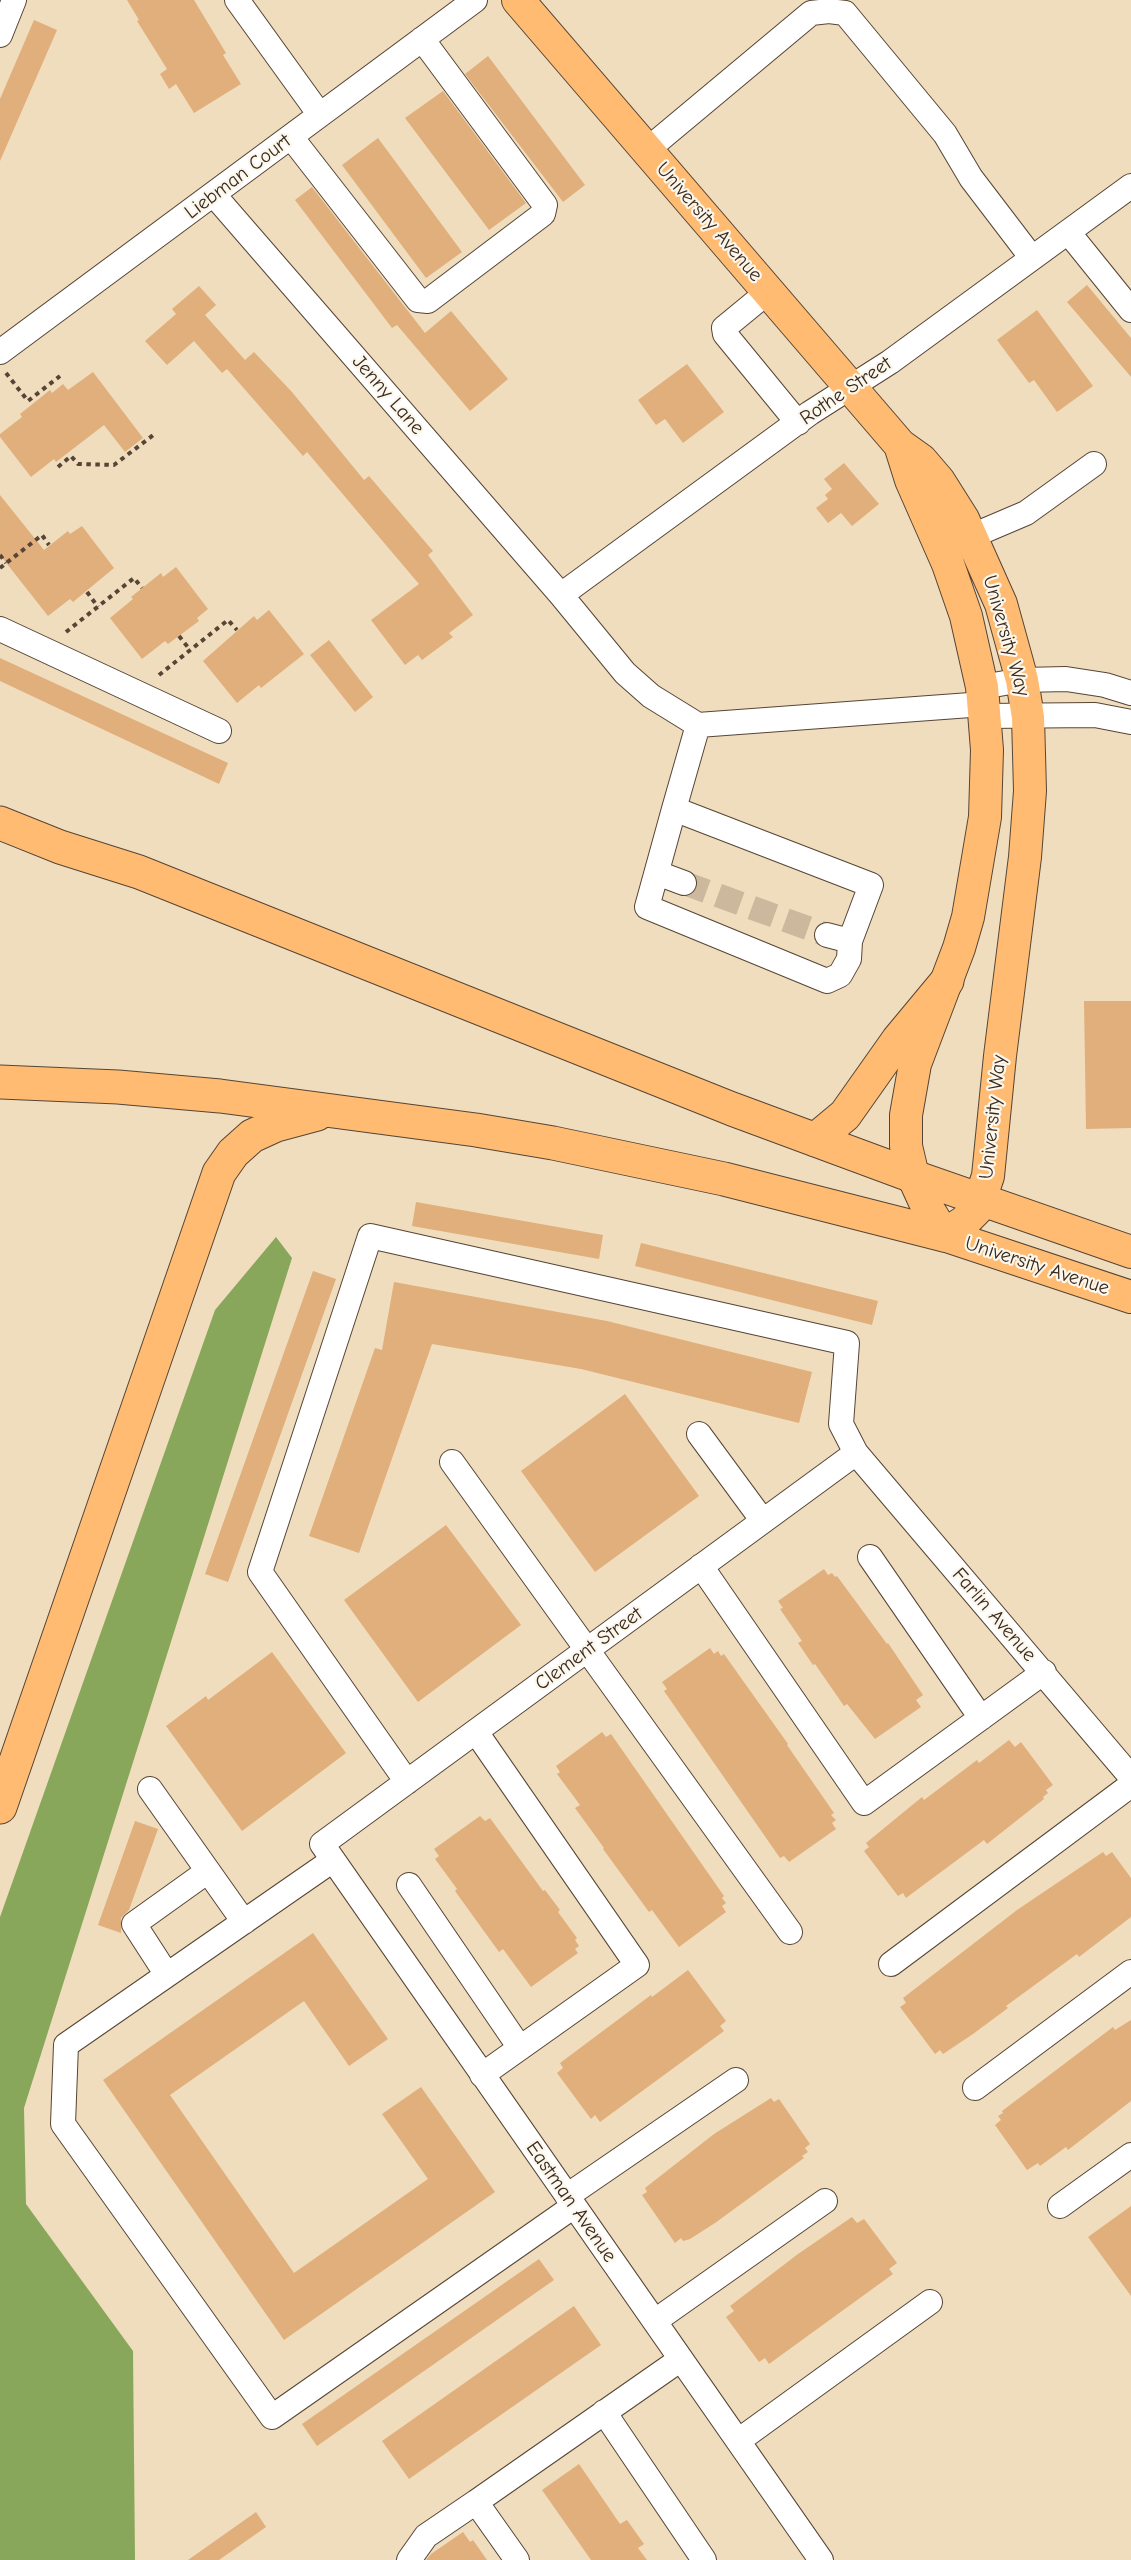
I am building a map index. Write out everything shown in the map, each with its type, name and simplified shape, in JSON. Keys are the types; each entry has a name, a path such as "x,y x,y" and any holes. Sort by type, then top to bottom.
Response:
{"highway":[{"path":"0,802 139,872"},
{"path":"0,823 60,847 139,872 815,1140 913,1176"},
{"path":"815,1140 845,1115 898,1040 947,981"},
{"path":"0,1082 118,1087 228,1097 485,1131 782,1192 944,1235"},
{"path":"0,1807 219,1173 233,1153 260,1132 286,1121 336,1111"}],"main road":[{"name":"University Avenue","path":"518,0 900,445"},
{"name":"University Way","path":"900,445 921,460 939,481 972,536 1001,604 1022,681 1028,717 1030,791 1025,857 1000,1056 990,1162 981,1201 970,1217 944,1235 928,1209 913,1176 905,1134 910,1087 918,1054 947,981 968,917 981,851 988,779 983,702 975,649 961,599 911,480 900,445"},
{"path":"913,1176 1131,1252"},
{"name":"University Avenue","path":"944,1235 1131,1297"}],"street":[{"path":"0,35 14,0"},
{"path":"237,0 320,115"},
{"name":"Liebman Court","path":"0,352 475,0"},
{"path":"647,150 811,13 829,10 845,13 945,134 971,178 1032,258"},
{"path":"291,137 418,300 428,301 543,213 544,205 422,39"},
{"name":"Rothe Street","path":"561,595 798,423 890,362 1131,186"},
{"name":"Jenny Lane","path":"214,195 561,595 625,673 651,696 698,725"},
{"path":"1068,232 1131,310"},
{"path":"769,291 724,328 724,334 798,423"},
{"path":"972,536 1026,513 1094,464"},
{"path":"0,629 219,731"},
{"path":"983,702 1022,681 1075,679 1131,693"},
{"path":"674,810 871,885 850,941 849,959 840,975 826,981 647,908 674,810 698,725 983,702 1028,717 1095,716 1131,722"},
{"path":"657,873 684,883"},
{"path":"827,935 850,941"},
{"name":"Farlin Avenue","path":"407,1782 260,1572 370,1236 847,1343 841,1424 856,1453 1131,1777"},
{"path":"699,1434 763,1521"},
{"name":"Clement Street","path":"571,2201 272,2417 63,2124 66,2045 244,1922 407,1782 856,1453"},
{"path":"452,1462 790,1932"},
{"path":"870,1557 981,1718"},
{"path":"701,1566 864,1803 1044,1672"},
{"path":"476,1732 637,1965 482,2075"},
{"path":"891,1964 1131,1785"},
{"path":"150,1789 244,1922"},
{"name":"Eastman Avenue","path":"327,1852 655,2321 817,2559"},
{"path":"167,1975 134,1924 208,1871"},
{"path":"409,1885 520,2048"},
{"path":"975,2088 1131,1972"},
{"path":"571,2201 736,2080"},
{"path":"1060,2206 1131,2155"},
{"path":"655,2321 825,2201"},
{"path":"738,2441 930,2302"},
{"path":"409,2560 426,2536 681,2359"},
{"path":"604,2412 704,2560"},
{"path":"476,2502 517,2560"}],"path":[{"path":"0,366 28,401 60,376"},
{"path":"58,467 71,456 78,464 114,465 156,433"},
{"path":"0,568 42,535 50,545"},
{"path":"0,555 6,563"},
{"path":"66,632 134,578 142,588"},
{"path":"87,592 98,607"},
{"path":"159,675 228,620 237,630"},
{"path":"179,636 190,650"}],"green space":[{"path":"276,1237 292,1258 24,2108 26,2204 133,2351 135,2560 0,2560 0,1917 215,1310"}],"building":[{"path":"127,0 194,0 226,53 223,55 241,84 194,113 176,84 169,89 160,74 167,69 137,21 139,20"},
{"path":"34,20 57,30 0,161 0,99"},
{"path":"488,56 585,185 563,202 465,74"},
{"path":"443,91 526,203 489,230 405,118"},
{"path":"378,138 462,252 426,278 342,165"},
{"path":"312,187 425,333 451,311 508,379 470,411 397,325 392,328 295,200"},
{"path":"1087,285 1131,338 1131,377 1067,302"},
{"path":"199,286 216,305 205,315 245,360 254,352 292,392 364,480 369,476 433,551 428,555 473,615 449,633 453,637 422,660 418,655 405,665 371,620 419,584 307,452 303,456 227,369 222,373 194,341 167,365 145,341 176,314 172,309"},
{"path":"1037,310 1093,386 1057,412 1034,380 1029,383 997,340"},
{"path":"687,364 724,412 683,443 665,419 656,425 638,400"},
{"path":"93,372 143,438 125,452 104,425 56,462 54,459 31,477 0,434 22,417 20,414 50,390 52,393 63,384 68,390"},
{"path":"844,463 879,504 852,526 841,513 828,523 816,508 828,499 825,495 832,489 824,479"},
{"path":"0,495 44,550 68,531 70,534 82,526 114,568 73,602 70,599 48,616 0,555"},
{"path":"176,567 208,609 197,618 199,621 168,644 165,641 142,659 110,618 133,599 131,597 161,573 163,577"},
{"path":"269,610 304,654 261,688 259,685 237,703 203,661 254,616 257,620"},
{"path":"329,640 373,697 355,712 310,655"},
{"path":"0,658 228,763 219,784 0,681"},
{"path":"1084,1001 1131,1001 1131,1128 1086,1129"},
{"path":"416,1202 603,1235 599,1259 412,1226"},
{"path":"641,1243 878,1301 872,1325 635,1266"},
{"path":"313,1271 336,1279 228,1582 205,1574"},
{"path":"394,1282 607,1321 812,1372 799,1423 581,1369 432,1344 359,1553 309,1536 375,1348 382,1350"},
{"path":"625,1394 699,1496 595,1572 521,1471"},
{"path":"446,1525 521,1625 418,1702 344,1600"},
{"path":"824,1569 828,1575 832,1573 835,1577 837,1576 888,1643 923,1695 916,1700 921,1707 875,1739 847,1704 844,1706 815,1664 813,1665 798,1643 802,1641 780,1609 783,1608 778,1601"},
{"path":"710,1648 714,1654 718,1651 721,1656 724,1654 834,1813 831,1815 836,1820 832,1823 836,1829 789,1862 784,1856 780,1858 664,1691 667,1689 662,1682"},
{"path":"272,1652 346,1753 242,1831 166,1726 206,1696 208,1700"},
{"path":"602,1732 606,1737 611,1734 724,1896 722,1898 726,1903 722,1906 726,1912 679,1947 652,1910 649,1912 603,1849 575,1808 580,1805 557,1774 560,1772 556,1766"},
{"path":"1009,1740 1015,1747 1021,1742 1053,1785 1046,1790 1048,1793 1043,1797 1044,1799 987,1844 984,1840 906,1898 903,1893 898,1896 864,1851 869,1847 866,1843 922,1797 924,1800 977,1760 979,1763"},
{"path":"480,1816 485,1821 490,1818 543,1891 545,1890 560,1910 558,1912 577,1938 575,1940 579,1946 575,1949 578,1953 531,1987 503,1949 499,1952 435,1859 439,1856 434,1849"},
{"path":"135,1821 158,1829 129,1910 121,1918 121,1933 98,1925"},
{"path":"1103,1852 1106,1856 1112,1852 1131,1878 1131,1917 1079,1957 1077,1954 1006,2006 1008,2008 973,2034 943,2054 940,2050 935,2054 900,2007 906,2003 903,1998 1017,1910"},
{"path":"313,1933 388,2039 349,2066 304,2001 170,2095 294,2273 428,2179 382,2114 421,2087 495,2192 284,2340 103,2080"},
{"path":"688,1970 726,2021 720,2026 724,2031 600,2122 595,2115 591,2119 557,2073 563,2068 560,2063"},
{"path":"1131,2020 1131,2101 1068,2150 1066,2147 1040,2166 1038,2163 1027,2170 995,2125 1001,2120 998,2116 1113,2027 1115,2030"},
{"path":"771,2098 774,2102 779,2099 810,2144 805,2148 808,2152 802,2156 804,2158 715,2223 690,2239 683,2241 681,2238 675,2243 642,2195 647,2192 645,2188 714,2134"},
{"path":"1131,2206 1131,2296 1088,2237"},
{"path":"852,2217 857,2223 864,2219 897,2263 889,2269 893,2274 769,2364 765,2358 759,2362 726,2317 734,2311 730,2306 798,2254"},
{"path":"539,2259 554,2280 317,2446 302,2424"},
{"path":"574,2306 601,2345 409,2479 382,2441"},
{"path":"579,2464 620,2524 627,2520 644,2544 638,2548 647,2560 591,2560 542,2490"},
{"path":"256,2512 266,2527 219,2560 188,2560"},
{"path":"463,2532 470,2542 473,2540 487,2560 426,2560 431,2554"}],"tunnel":[{"path":"684,883 827,935"}]}
